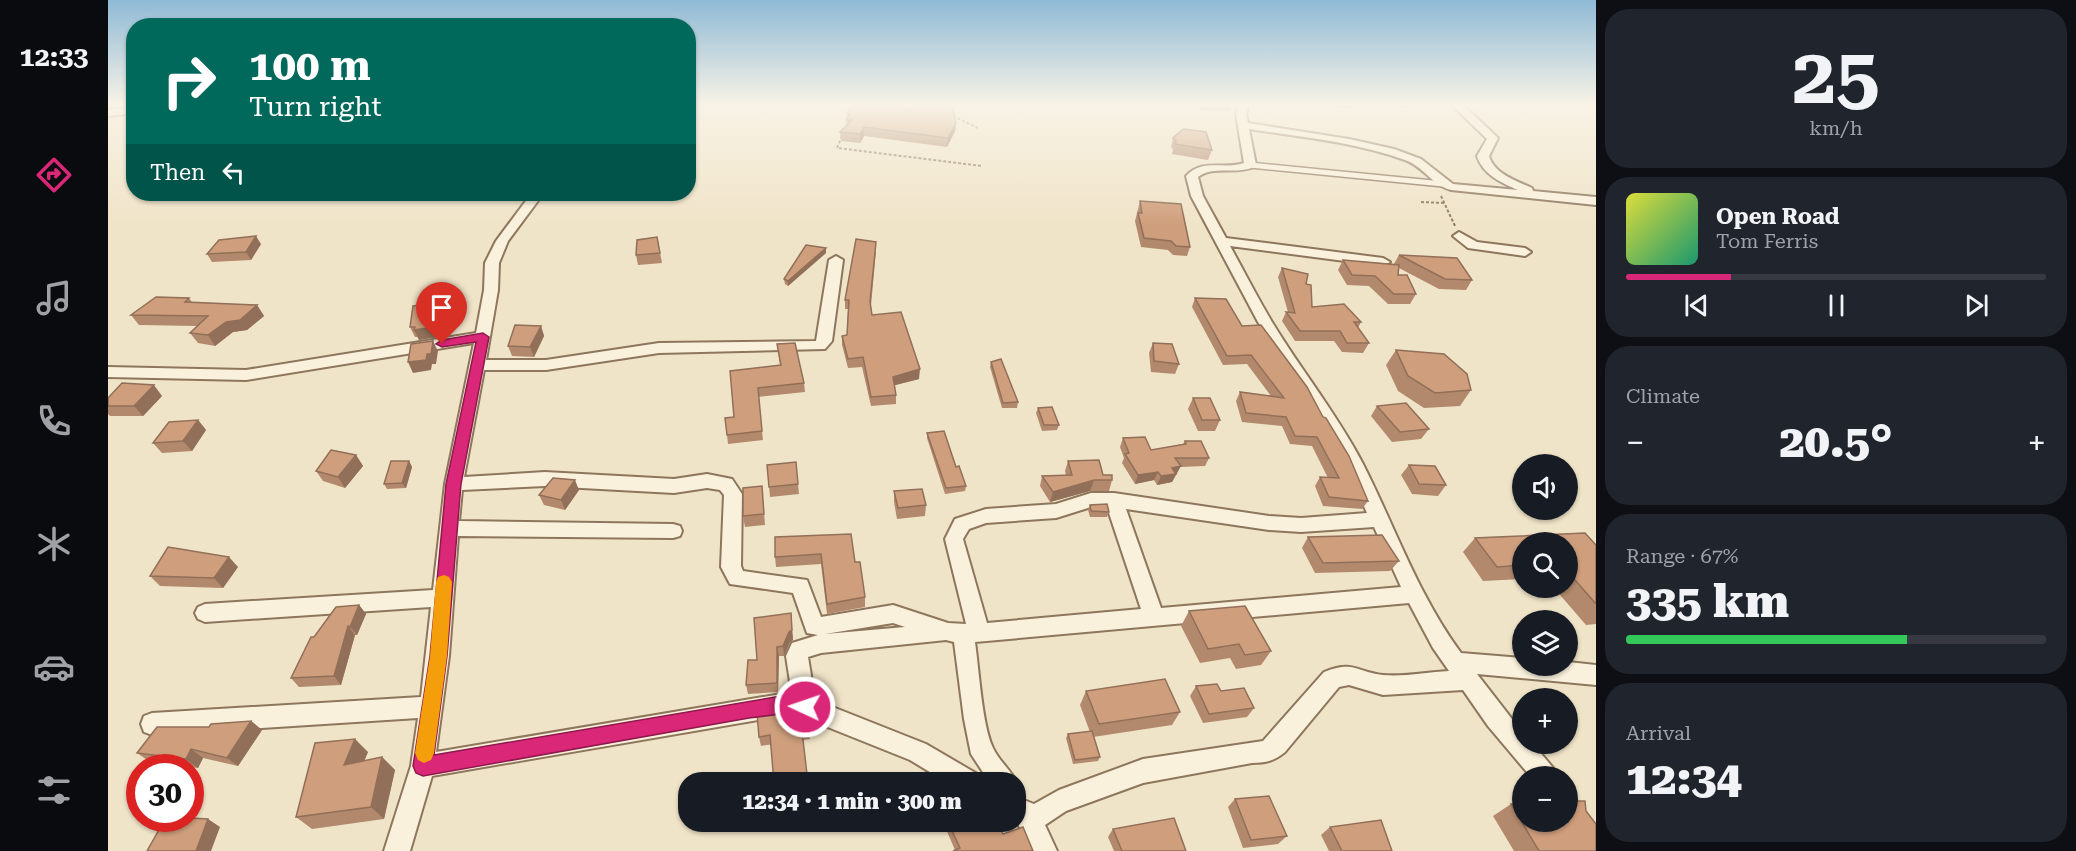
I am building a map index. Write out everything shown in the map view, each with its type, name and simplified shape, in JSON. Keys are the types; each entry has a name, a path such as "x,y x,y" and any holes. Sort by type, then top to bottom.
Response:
{"street":[{"path":"1246,144 1250,165 1242,168 1204,168 1192,176 1197,196 1265,322 1324,412 1354,464 1414,594 1461,671 1537,766"},
{"path":"1353,144 1411,159 1429,167 1439,184 1451,187 1596,201"},
{"path":"1490,144 1483,156 1486,165 1503,177 1538,195"},
{"path":"397,851 423,766 438,656 453,484 483,337 491,290 492,263 510,229 532,201"},
{"path":"1459,236 1473,245 1525,252"},
{"path":"1221,241 1383,262"},
{"path":"477,365 546,365 659,348 820,346 825,341 836,260"},
{"path":"108,372 246,375 483,337"},
{"path":"453,484 544,479 674,486 707,481 726,484 733,494 731,567 737,578 800,586 814,627 893,614 963,633"},
{"path":"997,772 984,754 975,719 963,633 954,538 962,524 986,516 1048,512 1091,500 1114,500 1269,523 1301,525 1381,519"},
{"path":"1114,500 1154,617"},
{"path":"450,528 674,531"},
{"path":"805,707 797,656 799,650 807,646 1414,594"},
{"path":"205,613 442,598"},
{"path":"1026,811 1037,816 1059,802 1143,771 1252,752 1266,752 1277,744 1332,679 1349,675 1383,685 1461,671 1596,675"},
{"path":"423,766 781,705 805,707 918,752 952,772"},
{"path":"152,724 430,707"},
{"path":"1026,819 1044,851"}],"lane":[{"path":"1250,165 1439,184"}],"path":[{"path":"839,144 837,148 982,166"},
{"path":"1439,184 1444,203 1459,236"},
{"path":"1421,202 1444,203"}],"building":[{"path":"1175,144 1210,144 1212,150"},
{"path":"1140,201 1181,204 1190,247 1176,246 1171,241 1144,238 1138,213 1142,213"},
{"path":"256,236 246,252 207,254 219,240"},
{"path":"657,237 660,253 636,255 637,240"},
{"path":"856,239 876,242 870,302 872,315 901,312 920,369 893,377 896,395 871,397 863,357 848,359 842,336 847,335 849,300 845,300"},
{"path":"806,245 826,248 788,281 784,279"},
{"path":"1399,255 1457,258 1472,280 1445,279"},
{"path":"1343,260 1399,265 1398,275 1407,275 1416,294 1394,294 1375,276 1352,275"},
{"path":"1282,268 1308,274 1306,284 1311,285 1312,307 1344,304 1361,322 1354,322 1369,343 1347,343 1340,331 1300,331 1286,312 1295,313"},
{"path":"156,297 189,298 185,302 257,305 240,320 226,322 208,335 190,333 208,316 131,315"},
{"path":"1195,298 1226,299 1242,326 1261,325 1307,387 1323,417 1326,418 1349,456 1368,501 1329,497 1320,477 1339,478 1317,437 1295,436 1286,417 1246,413 1240,392 1284,398 1251,355 1227,356"},
{"path":"442,302 433,327 414,330 415,327 410,327 413,306"},
{"path":"515,325 541,326 530,347 508,346"},
{"path":"433,341 431,354 427,354 426,360 408,362 411,344"},
{"path":"795,343 804,383 758,388 762,431 727,435 725,418 734,417 730,371 781,365 777,344"},
{"path":"1153,343 1172,344 1179,364 1154,361"},
{"path":"1396,350 1444,354 1467,374 1471,390 1435,393 1408,376"},
{"path":"1001,359 1018,402 1003,403 991,362"},
{"path":"122,383 154,385 134,406 108,406 108,398"},
{"path":"1193,398 1210,398 1220,420 1202,420"},
{"path":"1406,403 1429,429 1400,432 1377,406"},
{"path":"1052,407 1059,425 1044,425 1038,408"},
{"path":"198,420 183,441 153,443 169,422"},
{"path":"944,431 956,467 959,466 966,486 946,488 927,433"},
{"path":"1145,437 1151,450 1186,444 1185,441 1201,441 1209,458 1175,458 1181,466 1172,468 1176,474 1161,476 1158,472 1138,475 1125,454 1129,453 1123,438"},
{"path":"331,450 356,455 338,477 316,471"},
{"path":"1099,460 1103,475 1112,475 1112,480 1094,480 1053,492 1042,476 1072,475 1068,461"},
{"path":"391,461 409,461 402,483 384,484"},
{"path":"796,462 798,484 769,487 767,465"},
{"path":"1409,465 1435,466 1446,485 1419,484"},
{"path":"553,478 575,480 561,500 539,495"},
{"path":"762,486 764,514 743,516 743,488"},
{"path":"922,489 926,505 898,508 894,491"},
{"path":"1107,504 1109,512 1091,511 1090,505"},
{"path":"1578,533 1585,533 1596,545 1596,604 1578,583"},
{"path":"851,534 855,562 860,562 865,597 827,604 821,554 775,557 775,537"},
{"path":"1382,535 1399,561 1323,563 1308,537"},
{"path":"1512,536 1512,566 1497,567 1475,538"},
{"path":"168,547 229,557 214,578 150,576"},
{"path":"359,605 350,627 348,626 334,676 291,678 311,637 314,637 336,607"},
{"path":"1245,606 1271,651 1245,655 1239,644 1208,649 1189,611"},
{"path":"791,613 792,630 783,646 777,647 777,683 746,685 748,660 757,660 754,618"},
{"path":"1165,679 1180,712 1099,724 1086,691"},
{"path":"1217,684 1221,691 1244,688 1254,708 1209,714 1196,686"},
{"path":"780,709 807,712 809,730 802,731 807,772 773,772 770,735 759,737 757,713"},
{"path":"251,721 227,758 191,749 188,754 137,753 157,727 209,727 211,724"},
{"path":"1092,731 1100,757 1075,760 1068,734"},
{"path":"355,739 344,765 382,757 371,807 296,817 315,743"},
{"path":"1269,796 1287,836 1251,840 1235,799"},
{"path":"1578,801 1585,801 1586,811 1596,824 1596,851 1539,851 1528,832 1578,832"},
{"path":"1174,818 1186,851 1122,851 1113,829"},
{"path":"1381,820 1392,851 1342,851 1330,827"},
{"path":"158,832 203,832 196,851 147,851"},
{"path":"953,832 1002,832 1003,834 1025,832 1033,851 953,851 960,848"}],"slow traffic":[{"path":"424,753 438,656 444,582"}],"route":[{"path":"442,344 483,337 453,484 438,656 423,766 749,709 781,705 805,707"}]}
